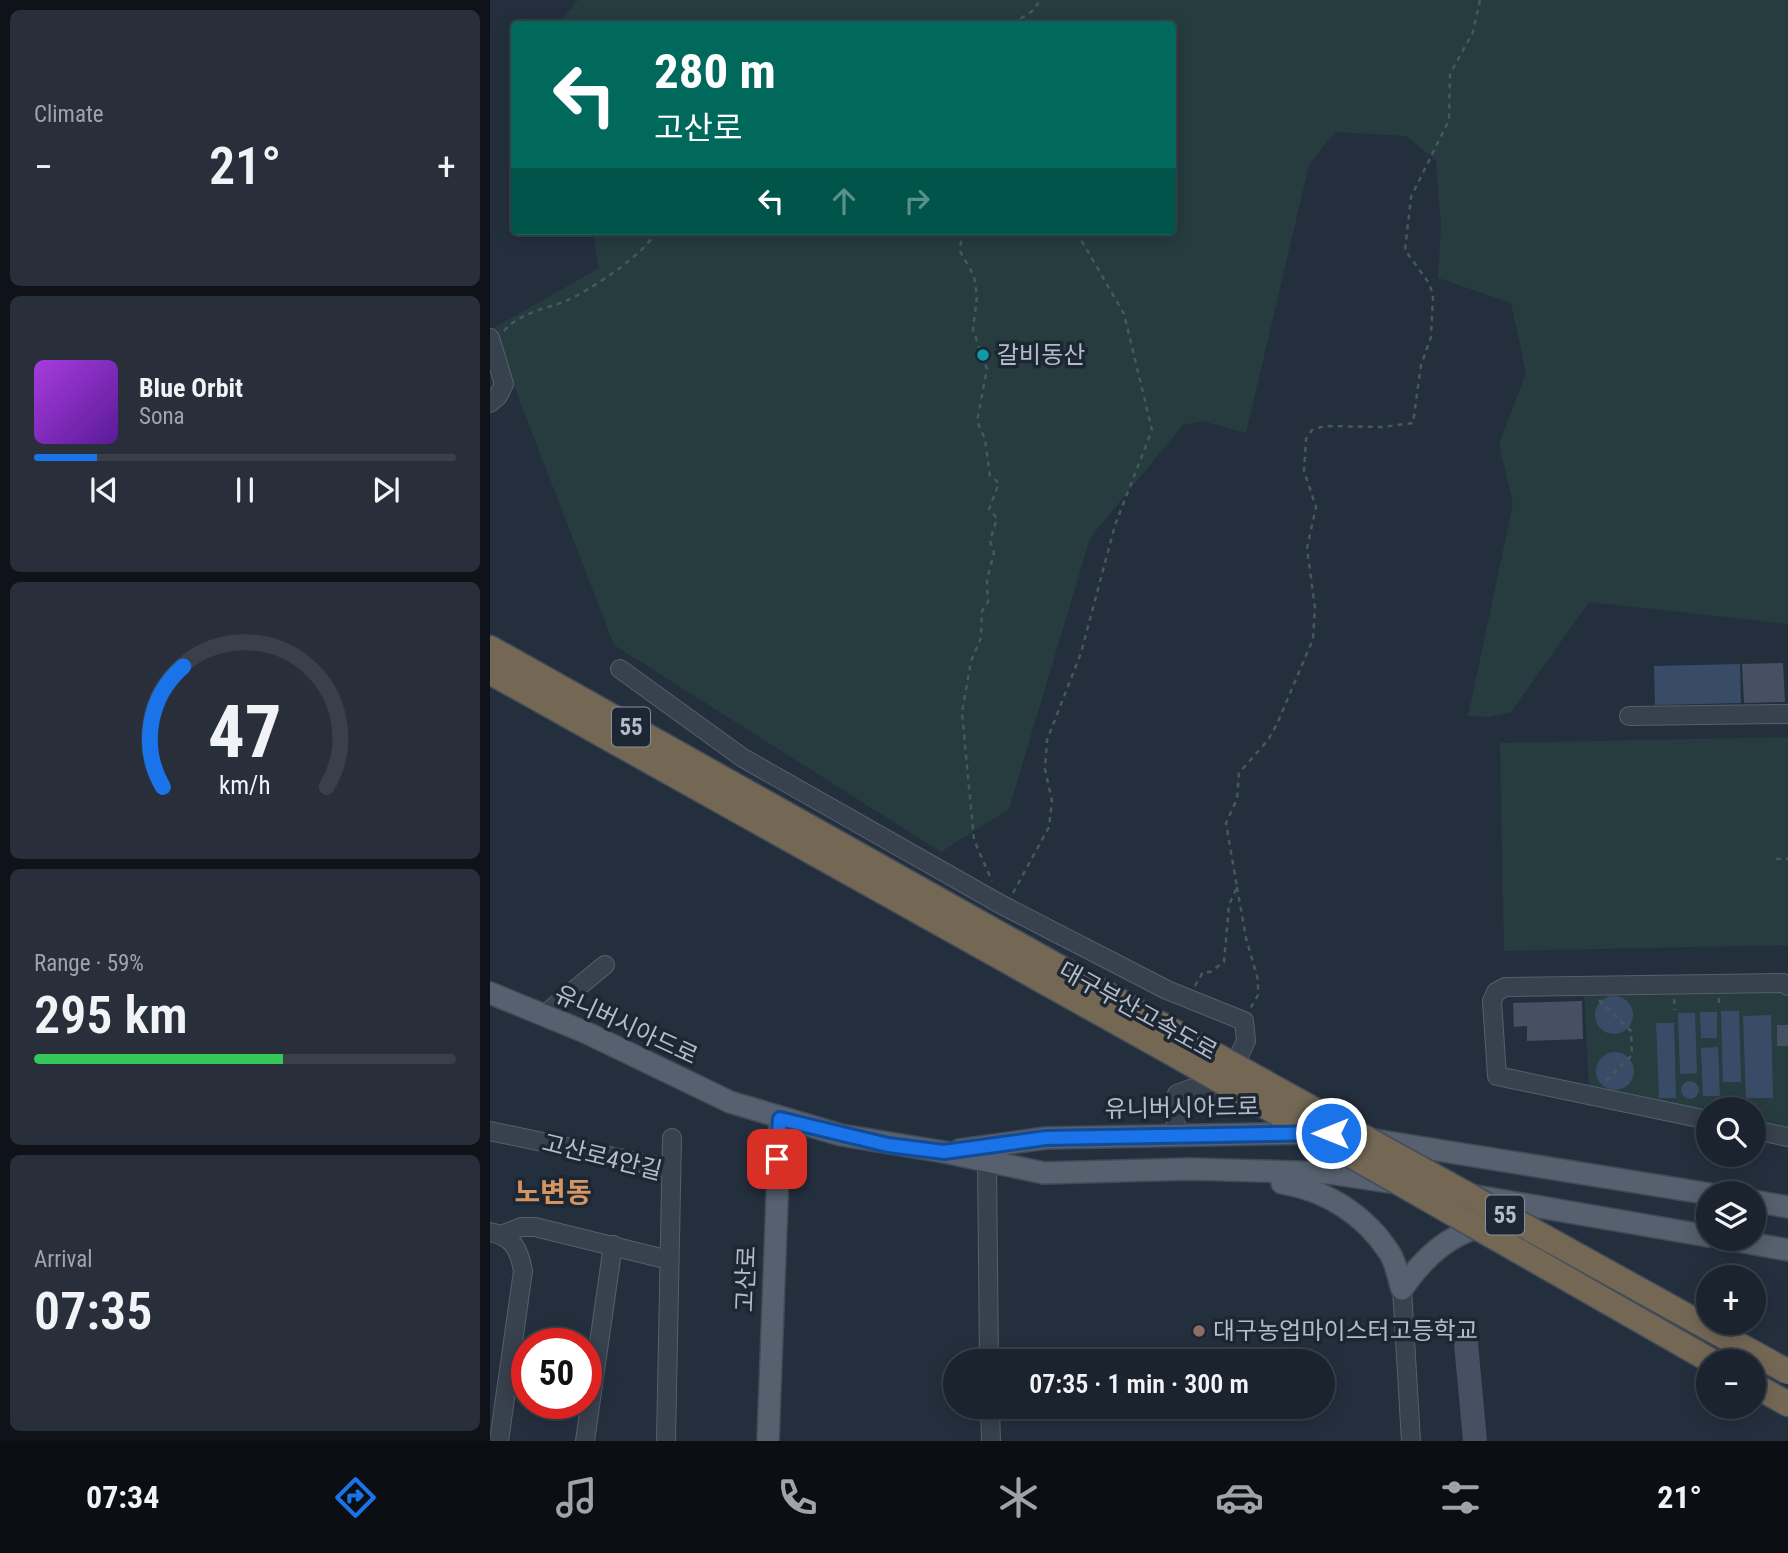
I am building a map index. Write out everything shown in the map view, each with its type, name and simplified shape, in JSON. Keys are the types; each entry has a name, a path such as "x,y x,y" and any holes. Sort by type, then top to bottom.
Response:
{"highway":[{"name":"대구부산고속도로","path":"490,648 766,815 1177,1056 1696,1352"},
{"name":"대구부산고속도로","path":"490,672 766,815"},
{"name":"대구부산고속도로","path":"845,860 1221,1058 1788,1372"},
{"path":"1766,1392 1788,1404"}],"main road":[{"name":"유니버시아드로","path":"490,993 544,1015 730,1102 780,1119 888,1145 944,1152 1044,1173 1190,1169 1329,1173 1696,1234"},
{"name":"고산로","path":"768,1441 780,1119"},
{"name":"유니버시아드로","path":"944,1152 1046,1138 1175,1133 1331,1133 1696,1192"},
{"path":"1190,1169 1308,1187 1361,1217 1391,1254 1402,1289"},
{"path":"1766,1203 1788,1207"},
{"path":"1402,1289 1435,1248 1479,1227 1526,1219 1595,1215"},
{"path":"1766,1246 1788,1250"}],"street":[{"path":"490,403 498,396 504,384 491,341"},
{"path":"620,669 743,758 1167,990 1244,1021 1246,1041 1220,1095 1190,1089 1177,1094 1175,1133"},
{"path":"1629,716 1788,713"},
{"path":"544,1015 605,965"},
{"path":"1696,1117 1497,1076 1492,1001 1496,992 1505,987 1783,983 1788,986"},
{"name":"고산로4안길","path":"490,1131 671,1169 666,1441"},
{"path":"1766,1132 1788,1137"},
{"path":"671,1169 672,1138"},
{"path":"987,1161 989,1349"},
{"path":"495,1233 535,1227 669,1260"},
{"path":"495,1233 517,1247 523,1271 499,1441"},
{"path":"585,1441 613,1245"},
{"path":"1402,1289 1411,1441"},
{"path":"990,1419 991,1441"}],"path":[{"path":"1017,21 1034,10 1040,0"},
{"path":"1244,1021 1258,995 1258,980 1246,938 1226,822 1237,799 1239,773 1268,740 1313,639 1316,617 1307,548 1316,507 1304,471 1306,439 1312,430 1325,426 1382,427 1413,423 1421,365 1431,337 1433,290 1405,250 1407,218 1414,188 1448,120 1450,74 1473,32 1480,0"},
{"path":"491,341 513,320 574,298 647,245 653,235"},
{"path":"962,235 960,251 974,276 978,296 973,330 987,369 977,421 985,439 990,476 999,483 989,509 996,518 990,541 993,552 987,580 988,602 982,611 981,638 971,661 962,723 974,840 1000,900 1010,896 1018,887 1049,827 1052,801 1045,769 1047,740 1081,653 1115,525 1152,430 1124,313 1078,235"},
{"path":"1776,859 1788,859"},
{"path":"1188,998 1203,972 1219,968 1224,962 1229,905 1237,887"},
{"path":"1600,1002 1631,1031 1629,1058 1602,1085"}],"green space":[{"path":"578,0 1788,0 1788,624 1589,602 1511,712 1489,717 1468,716 1513,504 1499,444 1526,373 1511,303 1438,278 1441,227 1436,160 1406,136 1335,132 1309,165 1246,433 1202,421 1183,425 1090,538 1009,809 941,852 614,645 492,329 599,268 593,235 1176,235 1176,21 561,21"},
{"path":"1788,737 1788,945 1504,951 1500,743"},
{"path":"1584,991 1783,991 1788,995 1788,1025 1777,1025 1777,1045 1788,1046 1788,1126 1766,1123 1766,1097 1696,1097 1696,1110 1589,1088"}],"water":[{"path":"1740,664 1741,703 1655,705 1654,666"},
{"path":"1614,996 1628,1001 1633,1015 1628,1029 1614,1034 1600,1029 1595,1015 1600,1001"},
{"path":"1721,1011 1739,1011 1741,1082 1723,1082"},
{"path":"1700,1012 1717,1012 1717,1038 1701,1038"},
{"path":"1678,1013 1695,1013 1697,1073 1680,1074"},
{"path":"1771,1015 1773,1098 1746,1097 1743,1016"},
{"path":"1656,1023 1674,1023 1676,1098 1659,1098"},
{"path":"1718,1047 1720,1096 1703,1096 1701,1048"},
{"path":"1615,1052 1629,1057 1634,1071 1629,1085 1615,1090 1601,1085 1596,1071 1601,1057"},
{"path":"1690,1081 1696,1084 1699,1090 1696,1096 1690,1099 1684,1096 1681,1090 1684,1084"}],"building":[{"path":"1783,663 1785,702 1744,703 1742,664"},
{"path":"1582,1001 1583,1039 1527,1041 1527,1026 1514,1027 1513,1003"},
{"path":"1777,1025 1788,1025 1788,1046 1777,1046"},
{"path":"1477,1332 1487,1441 1463,1441 1453,1333"}],"place":[{"name":"갈비동산","path":"983,355"},
{"name":"대구농업마이스터고등학교","path":"1199,1331"}],"district":[{"name":"노변동","path":"553,1192"}],"route":[{"path":"777,1159 780,1119 888,1145 944,1152 1046,1138 1186,1133 1331,1133"}]}
